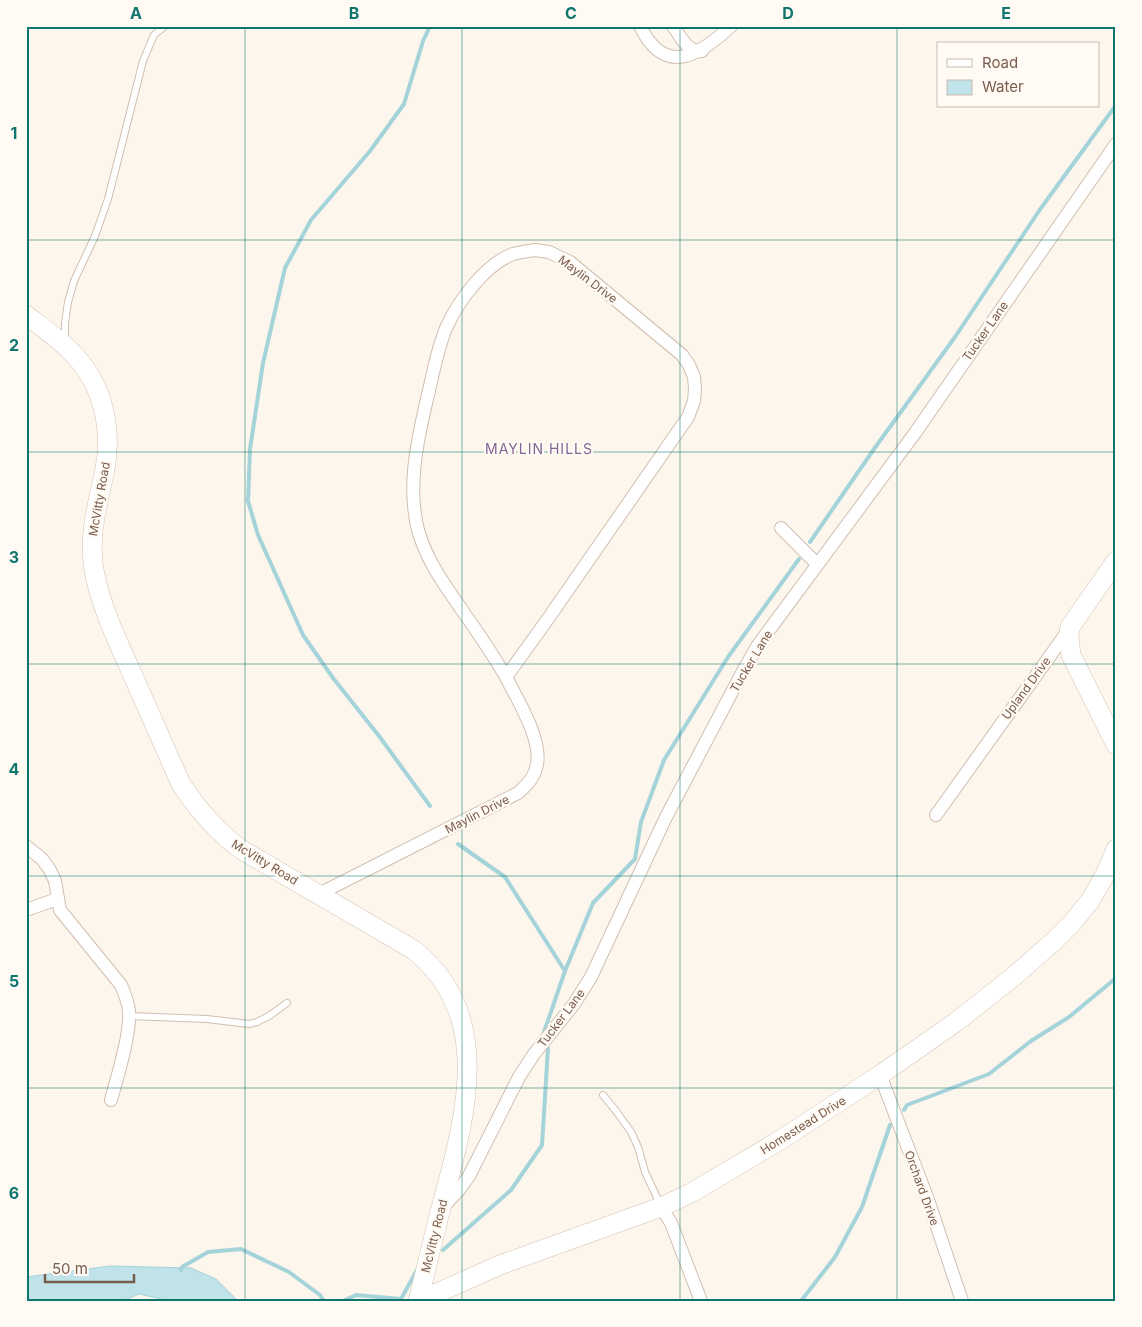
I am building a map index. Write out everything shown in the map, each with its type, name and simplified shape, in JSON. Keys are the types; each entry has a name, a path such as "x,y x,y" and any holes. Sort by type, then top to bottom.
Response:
{"street":[{"path":"640,26 647,39 658,49 677,57 702,51 732,26"},
{"path":"673,26 691,49 702,51"},
{"name":"Tucker Lane","path":"441,1209 469,1176 524,1069 574,1004 591,977 666,817 758,645 915,433 1116,144"},
{"name":"Maylin Drive","path":"319,894 518,793 528,784 538,764 536,742 506,676 490,649 436,572 426,552 418,530 412,495 420,432 439,348 456,308 480,278 502,259 535,250 549,252 570,262 644,322 682,356 691,371 695,389 694,401 688,417 506,676"},
{"name":"McVitty Road","path":"26,315 65,345 77,358 97,389 104,407 108,445 92,530 92,554 97,586 123,653 181,784 207,820 242,850 414,950 428,962 452,993 458,1009 467,1053 466,1098 455,1158 419,1301"},
{"path":"781,528 817,564"},
{"name":"Upland Drive","path":"936,815 1116,561"},
{"path":"1070,627 1071,655 1116,745"},
{"path":"26,846 42,859 50,870 60,910 121,985 126,997 130,1016 111,1100"},
{"name":"Homestead Drive","path":"419,1301 500,1265 661,1207 691,1193 782,1138 880,1075 956,1022 1054,942 1090,901 1105,875 1116,849"},
{"path":"26,910 57,899"},
{"name":"Orchard Drive","path":"880,1075 926,1197 962,1301"},
{"path":"661,1207 671,1223 701,1301"}],"lane":[{"path":"65,345 65,323 74,280 95,236 108,199 148,48 154,34 165,26"},
{"path":"130,1016 206,1019 248,1024 269,1016 287,1002"},
{"path":"603,1095 631,1132 638,1147 645,1172 661,1207"}],"water":[{"path":"110,1266 191,1268 216,1279 238,1301 170,1301 139,1294 123,1301 26,1301 26,1277"}],"waterway":[{"path":"430,26 423,41 404,104 370,151 311,220 285,268 263,363 250,449 248,501 258,535 303,635 333,678 379,736 430,806"},
{"path":"810,542 955,337 1041,208 1116,105"},
{"path":"544,1032 565,971 593,903 635,859 641,822 664,760 728,657 799,559"},
{"path":"458,844 505,877 565,971"},
{"path":"904,1110 907,1105 989,1074 1031,1041 1069,1017 1116,978"},
{"path":"443,1250 511,1190 542,1145 548,1048"},
{"path":"801,1301 835,1257 862,1207 890,1125"},
{"path":"181,1270 182,1267 208,1252 241,1249 289,1272 320,1295 324,1301"},
{"path":"343,1301 356,1295 401,1299 417,1270"}],"district":[{"name":"MAYLIN HILLS","path":"539,448"}]}
